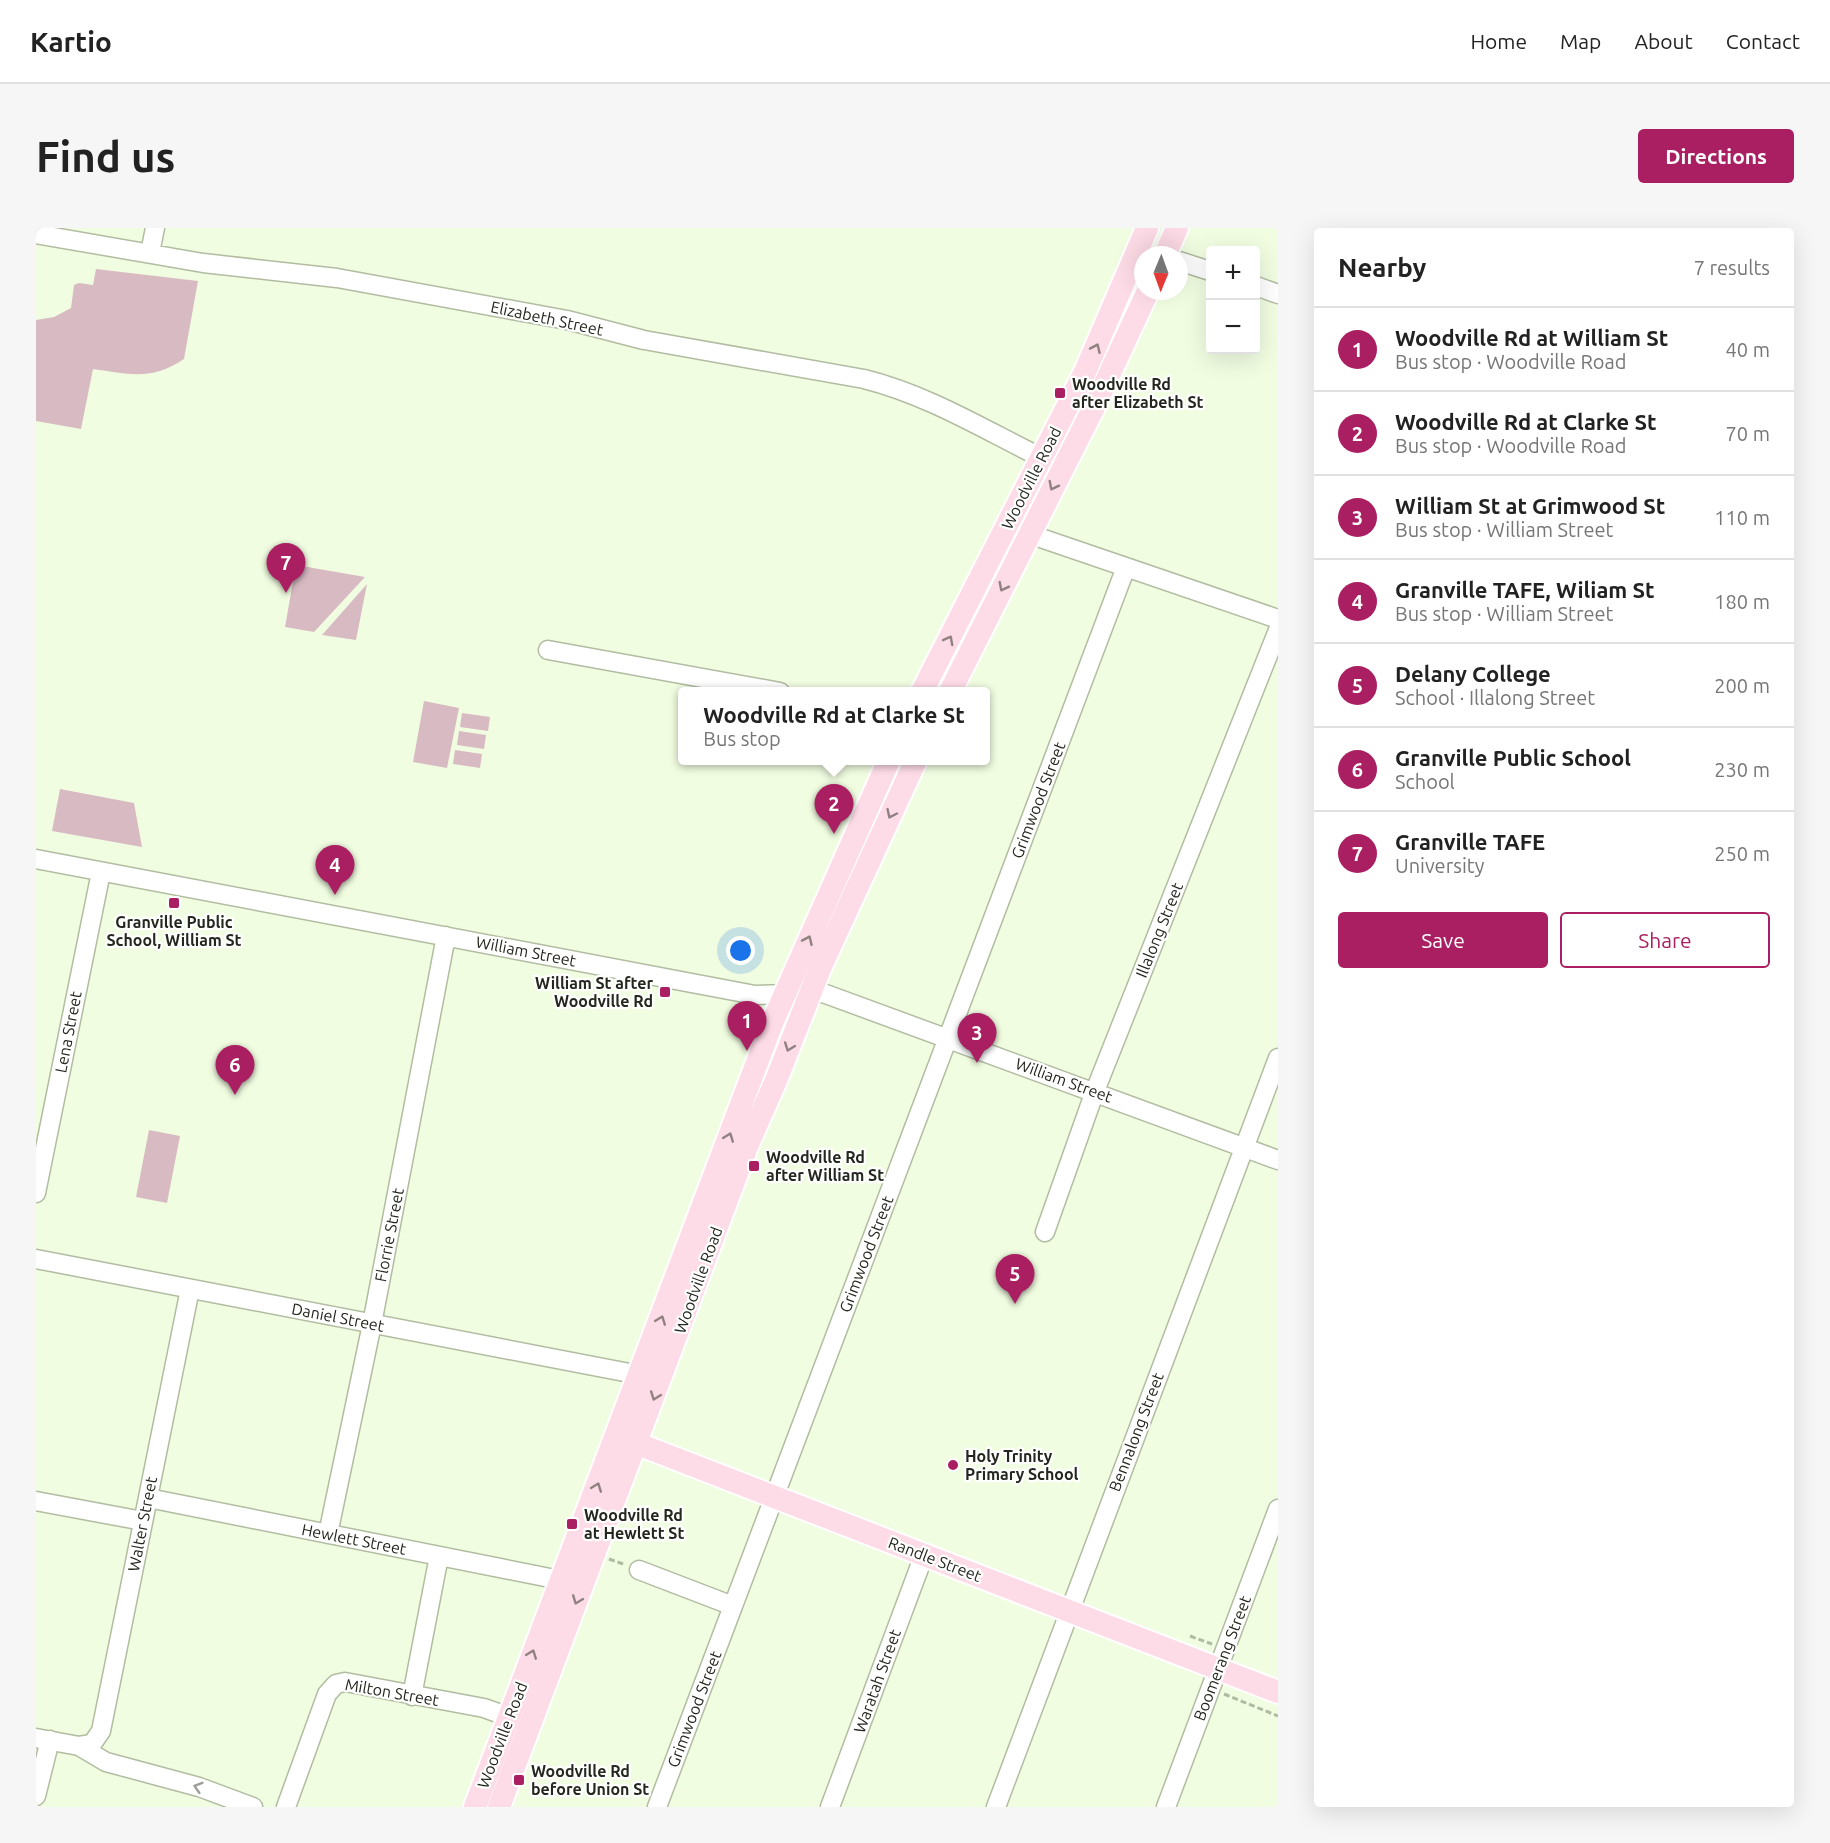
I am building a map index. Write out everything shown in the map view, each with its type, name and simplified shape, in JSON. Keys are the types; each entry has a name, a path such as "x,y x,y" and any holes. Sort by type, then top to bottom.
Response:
{"main road":[{"name":"Woodville Road","path":"925,687 1085,372 1147,228"},
{"path":"1169,246 1177,228"},
{"name":"Woodville Road","path":"952,687 1095,405 1144,300"},
{"name":"Woodville Road","path":"475,1807 560,1580 627,1440 640,1375 784,994 887,765"},
{"name":"Woodville Road","path":"499,1807 627,1440 777,1078 809,992 914,765"},
{"name":"Randle Street","path":"627,1440 1219,1667 1278,1692"}],"street":[{"path":"150,253 155,228"},
{"name":"Elizabeth Street","path":"36,234 203,263 337,278 567,320 644,340 864,379 897,387 927,399 1042,458"},
{"path":"1188,264 1206,270"},
{"path":"1260,287 1278,294"},
{"path":"1029,534 1278,619"},
{"name":"Grimwood Street","path":"657,1807 1126,567"},
{"name":"Illalong Street","path":"1045,1232 1095,1092 1278,630"},
{"path":"549,650 752,687"},
{"name":"William Street","path":"36,859 747,993 823,993 1278,1160"},
{"name":"Lena Street","path":"36,1193 100,872"},
{"name":"Florrie Street","path":"328,1534 372,1323 446,936"},
{"name":"Bennalong Street","path":"996,1807 1278,1058"},
{"name":"Daniel Street","path":"36,1259 640,1375"},
{"name":"Walter Street","path":"79,1746 92,1744 101,1731 190,1288"},
{"name":"Hewlett Street","path":"148,1498 560,1580"},
{"path":"36,1501 143,1521"},
{"name":"Boomerang Street","path":"1166,1807 1278,1509"},
{"name":"Waratah Street","path":"830,1807 924,1555"},
{"path":"412,1696 439,1556"},
{"path":"639,1570 733,1606"},
{"name":"Milton Street","path":"286,1807 327,1694 336,1684 345,1682 484,1708 509,1717"},
{"path":"36,1796 43,1739 79,1746 106,1762 199,1787 253,1807"}],"path":[{"path":"1224,1694 1278,1716"}],"shaded area":[{"path":"96,269 198,281 184,359 161,371 150,373 129,374 93,369 81,429 36,421 36,320 54,317 71,308 74,285 79,283 93,285"},
{"path":"296,565 365,577 314,632 285,627"},
{"path":"367,584 356,640 322,635"},
{"path":"424,701 459,708 447,768 413,762"},
{"path":"462,713 490,717 488,731 460,727"},
{"path":"459,731 486,735 484,749 457,745"},
{"path":"455,750 482,754 480,768 453,764"},
{"path":"60,789 134,803 142,847 52,831"},
{"path":"149,1130 180,1136 167,1203 136,1197"}],"place":[{"name":"Woodville Rd after Elizabeth St","path":"1060,393"},
{"name":"Granville TAFE","path":"286,593"},
{"name":"Woodville Rd at Clarke St","path":"834,834"},
{"name":"Granville TAFE, Wiliam St","path":"335,895"},
{"name":"Granville Public School, William St","path":"174,903"},
{"name":"William St after Woodville Rd","path":"665,992"},
{"name":"Woodville Rd at William St","path":"747,1051"},
{"name":"William St at Grimwood St","path":"977,1063"},
{"name":"Granville Public School","path":"235,1095"},
{"name":"Woodville Rd after William St","path":"754,1166"},
{"name":"Delany College","path":"1015,1304"},
{"name":"Holy Trinity Primary School","path":"953,1465"},
{"name":"Woodville Rd at Hewlett St","path":"572,1524"},
{"name":"Woodville Rd before Union St","path":"519,1780"}]}
